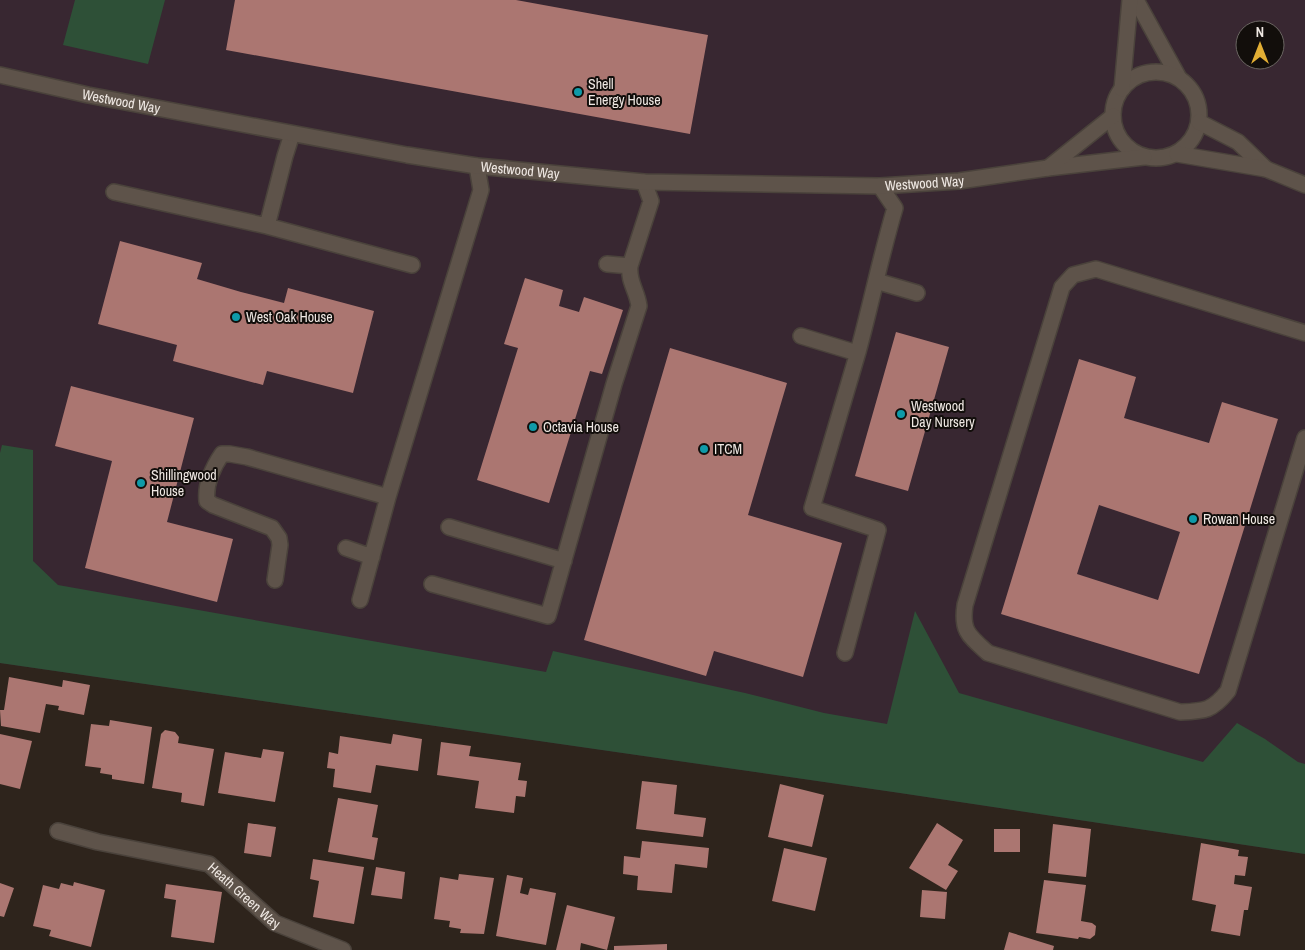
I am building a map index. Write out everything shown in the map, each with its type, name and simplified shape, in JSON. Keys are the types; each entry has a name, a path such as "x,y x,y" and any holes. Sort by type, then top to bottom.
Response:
{"street":[{"path":"1122,90 1130,0"},
{"path":"1136,0 1179,78 1190,88 1197,100 1200,111 1199,122 1190,140 1176,154"},
{"path":"1179,78 1167,73 1153,72 1132,79 1122,90 1115,101 1113,116 1116,130 1121,140 1131,150 1144,157 1163,158 1176,154 1266,169 1305,185"},
{"name":"Westwood Way","path":"0,75 88,95 407,155 477,166 644,182 880,186 959,181 1144,157"},
{"path":"1048,168 1113,116"},
{"path":"1199,122 1238,142 1266,169"},
{"path":"267,226 292,134"},
{"path":"360,600 388,497 481,190 477,166"},
{"path":"432,584 548,616 614,384 639,306 638,295 629,274 651,201 644,182"},
{"path":"845,652 878,530 812,508 858,353 883,248 895,208 880,186"},
{"path":"114,192 267,226 412,265"},
{"path":"606,264 630,266"},
{"path":"1305,334 1096,269 1073,274 1062,287 965,605 963,618 965,628 974,640 988,652 1180,712 1206,710 1218,703 1228,690 1305,438"},
{"path":"876,282 917,293"},
{"path":"801,336 858,353"},
{"path":"275,580 280,545 279,538 272,528 212,505 207,501 206,492 216,462 222,454 247,457 388,497"},
{"path":"449,527 564,561"},
{"path":"346,548 372,557"},
{"name":"Heath Green Way","path":"58,831 98,842 209,864 275,923 343,950"}],"shaded area":[{"path":"0,0 1305,0 1305,854 900,793 0,663"}],"green space":[{"path":"75,0 165,0 148,64 63,45"},
{"path":"2,445 33,450 33,561 58,585 546,672 553,651 745,693 824,713 887,724 915,611 959,693 1203,762 1237,723 1265,739 1298,762 1305,764 1305,854 900,793 0,663 0,453"}],"building":[{"name":"Shell Energy House","path":"235,0 516,0 708,35 690,134 226,50"},
{"name":"West Oak House","path":"120,241 202,263 197,279 241,292 284,303 288,288 374,311 353,393 267,371 263,385 173,361 177,345 98,324"},
{"name":"Octavia House","path":"525,278 563,290 559,306 579,312 584,297 623,310 602,374 590,371 549,503 477,480 518,348 504,344"},
{"name":"Westwood Day Nursery","path":"896,332 949,347 908,491 855,476"},
{"name":"ITCM","path":"670,348 787,383 748,515 842,543 803,677 714,651 706,676 584,640"},
{"name":"Rowan House","path":"1079,359 1136,377 1124,418 1209,443 1222,402 1278,419 1199,674 1001,614","holes":["1099,505 1180,532 1158,600 1077,574"]},
{"name":"Shillingwood House","path":"71,386 194,418 167,522 233,539 217,602 85,568 112,461 55,446"},
{"path":"9,677 62,687 63,680 90,685 84,715 58,710 59,706 46,704 40,733 1,726 0,710 4,710"},
{"path":"110,720 152,727 144,784 112,779 112,775 100,773 101,768 85,766 91,724 109,726"},
{"path":"165,730 175,732 179,737 178,743 214,749 204,806 181,802 182,793 152,788 161,734"},
{"path":"0,734 32,741 20,789 0,784"},
{"path":"393,734 422,739 418,771 376,765 371,793 333,787 335,769 327,768 329,752 338,754 340,736 391,744"},
{"path":"441,742 471,746 469,756 521,763 518,780 527,781 525,797 516,796 514,813 475,808 479,781 437,775"},
{"path":"263,749 284,752 275,802 218,793 225,752 261,758"},
{"path":"642,781 677,785 674,814 706,818 703,837 636,829"},
{"path":"780,784 824,795 812,847 768,837"},
{"path":"338,798 378,805 372,837 378,838 374,860 328,852"},
{"path":"248,823 276,827 271,857 244,853"},
{"path":"937,823 963,840 948,865 958,871 946,890 909,868"},
{"path":"1053,824 1091,829 1086,877 1048,873"},
{"path":"994,829 1020,829 1020,852 994,852"},
{"path":"642,841 709,848 707,868 675,864 672,893 637,890 638,876 623,874 624,856 640,858"},
{"path":"1201,843 1239,850 1238,856 1248,857 1245,876 1235,875 1234,884 1252,887 1248,910 1244,910 1240,936 1211,931 1216,905 1192,900"},
{"path":"784,848 827,858 815,911 772,901"},
{"path":"313,859 364,867 354,924 313,917 319,881 310,879"},
{"path":"376,867 405,872 402,899 371,895"},
{"path":"459,874 494,878 484,934 460,933 461,929 449,927 450,921 434,919 440,877 458,880"},
{"path":"507,875 523,878 520,893 528,895 530,888 556,893 546,945 496,936"},
{"path":"1044,880 1086,885 1081,921 1092,923 1096,926 1095,935 1090,939 1079,937 1078,939 1036,933"},
{"path":"74,882 105,890 91,947 49,936 51,930 33,926 43,885 59,889 61,883 73,886"},
{"path":"0,883 14,888 4,917 0,916"},
{"path":"166,884 222,892 214,943 171,937 176,900 164,898"},
{"path":"922,890 947,892 945,919 920,917"},
{"path":"567,905 615,917 607,950 581,943 580,950 556,950"},
{"path":"1009,932 1054,946 1053,950 1004,950"},
{"path":"667,944 667,950 614,950 614,946"}],"place":[{"name":"Shell Energy House","path":"578,92"},
{"name":"West Oak House","path":"236,317"},
{"name":"Westwood Day Nursery","path":"901,414"},
{"name":"Octavia House","path":"533,427"},
{"name":"ITCM","path":"704,449"},
{"name":"Shillingwood House","path":"141,483"},
{"name":"Rowan House","path":"1193,519"}]}
